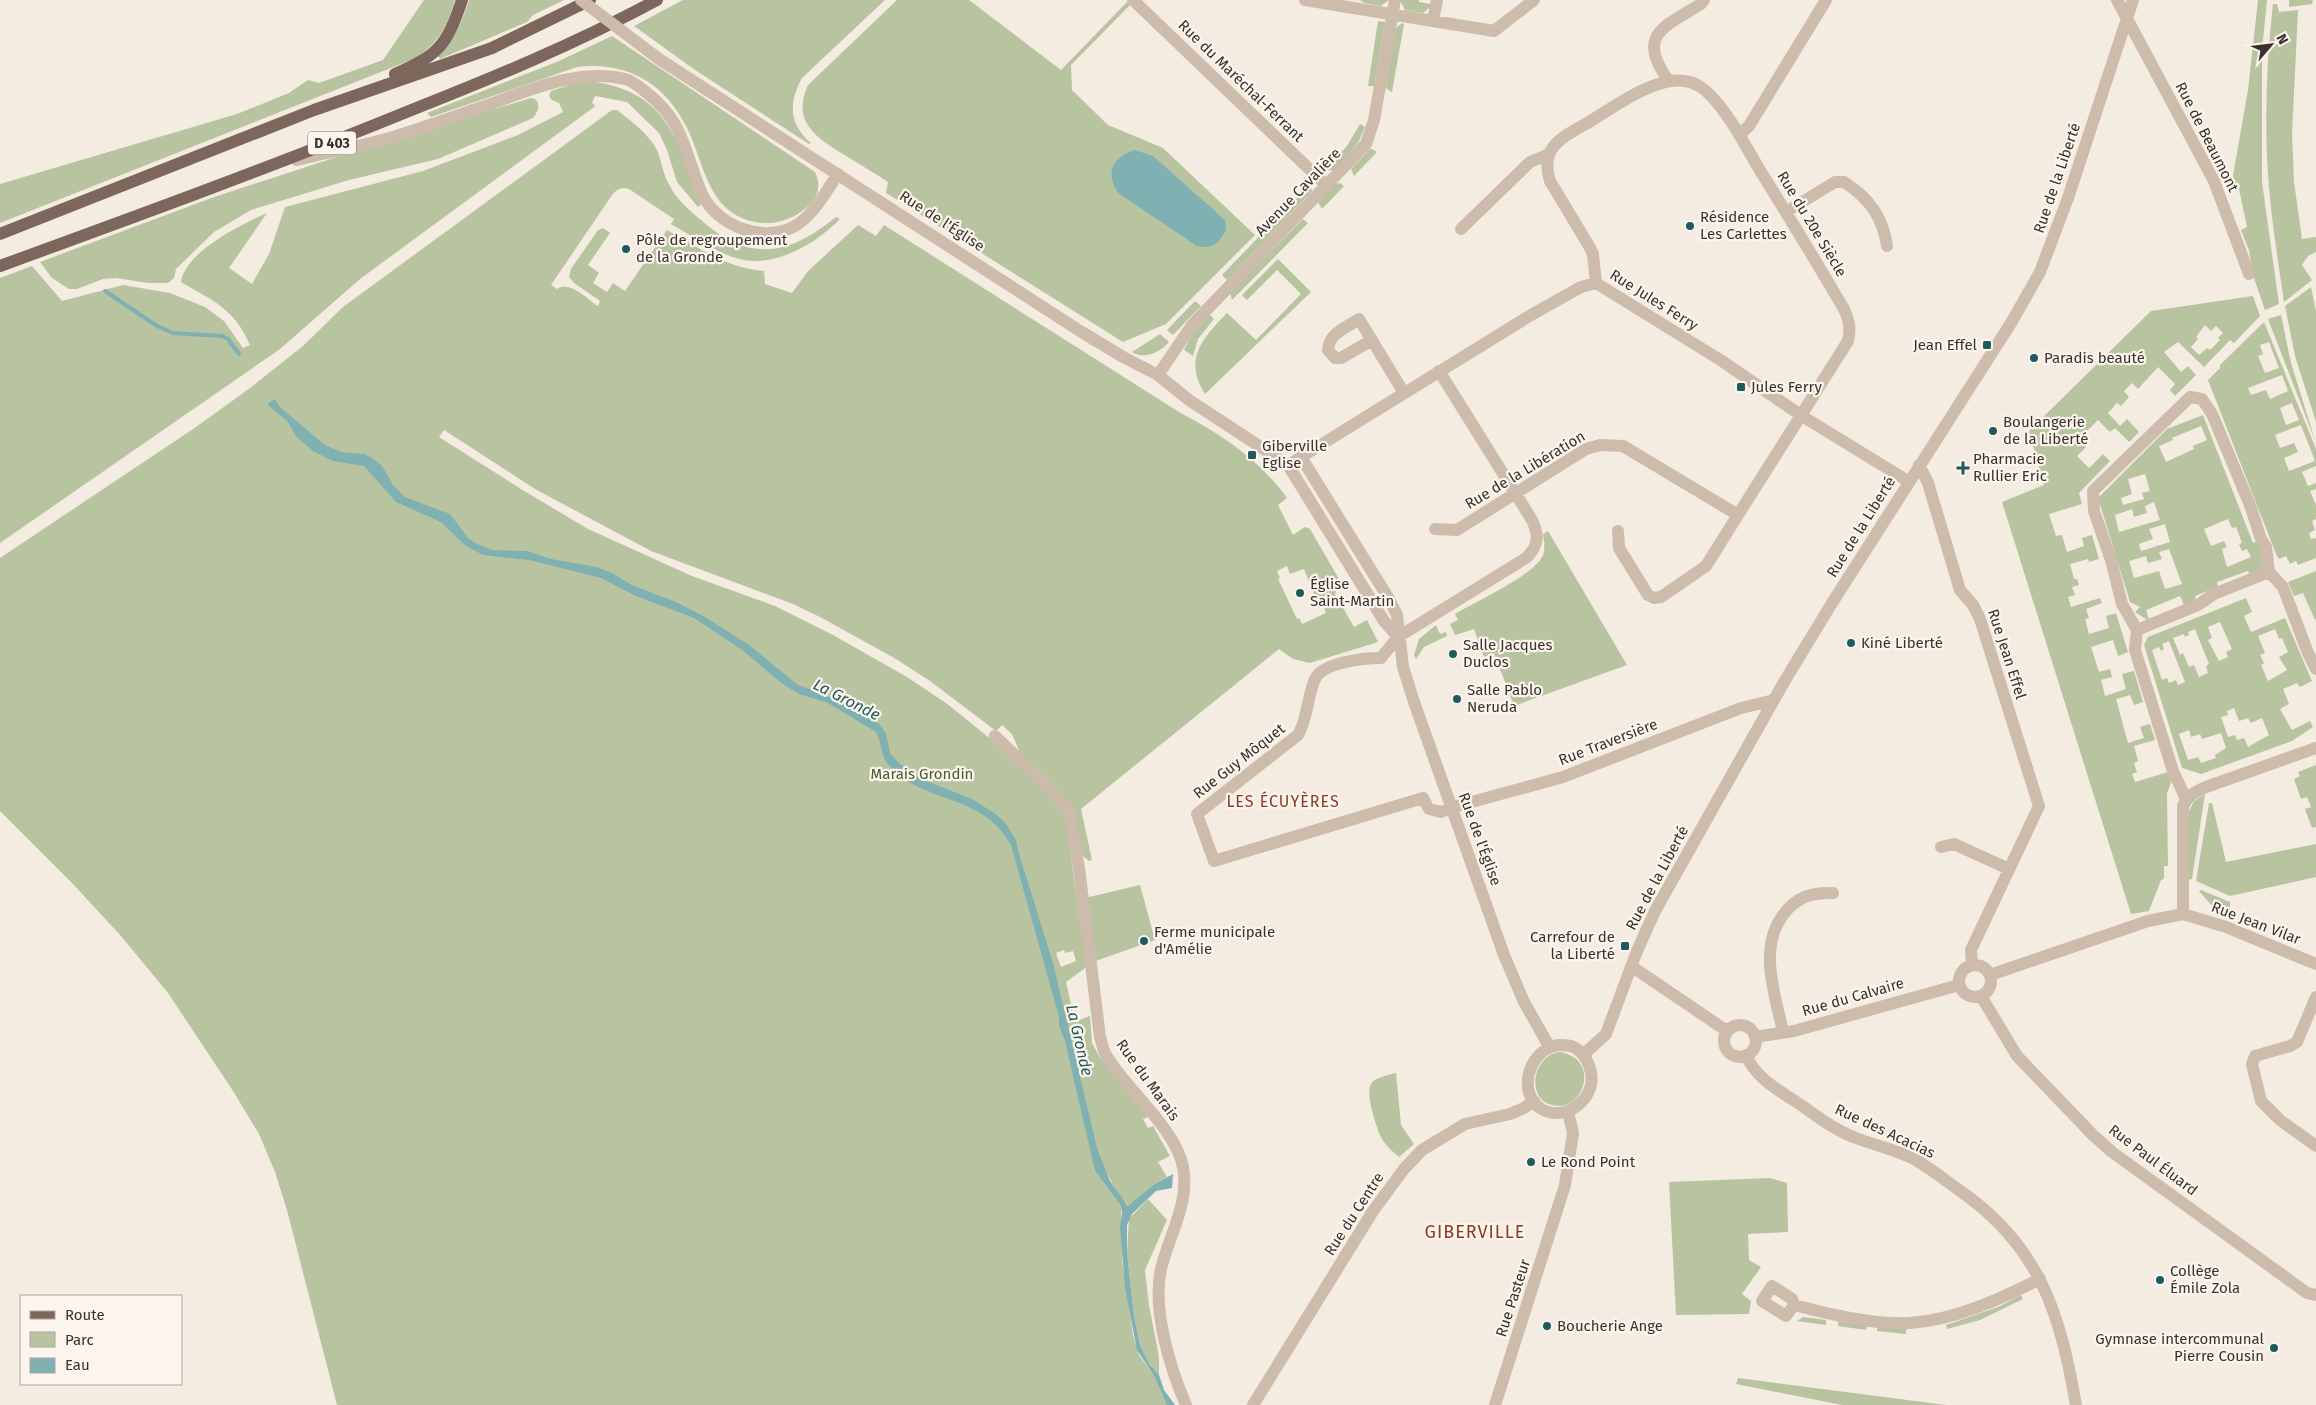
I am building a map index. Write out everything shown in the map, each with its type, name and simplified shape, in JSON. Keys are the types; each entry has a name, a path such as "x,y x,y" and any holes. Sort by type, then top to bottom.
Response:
{"main road":[{"path":"314,110 423,62 446,39 462,0"},
{"name":"D 403","path":"0,234 314,110 492,48 590,0"},
{"name":"D 403","path":"0,266 280,164 486,81 657,0"}],"street":[{"name":"Rue de l'Église","path":"580,0 658,59 1080,330 1123,357 1158,375 1189,400 1288,465 1384,621 1398,637"},
{"name":"Rue du Maréchal-Ferrant","path":"1133,0 1327,186"},
{"path":"1305,0 1350,4 1392,14 1494,31 1534,0"},
{"name":"Avenue Cavalière","path":"1158,375 1192,325 1366,144 1374,120 1395,0"},
{"path":"1433,20 1437,0"},
{"path":"1668,81 1657,65 1653,43 1656,35 1663,28 1701,4 1704,0"},
{"path":"1739,135 1749,126 1826,0"},
{"name":"Rue de Beaumont","path":"2117,0 2214,181 2249,274"},
{"name":"Rue de la Liberté","path":"1583,1055 1606,1034 1631,966 1655,911 1774,700 1908,481 2011,323 2040,272 2068,198 2134,0"},
{"path":"280,164 391,137 540,87 575,78 603,77 626,80 659,103 671,117 683,138 703,195 722,218 747,231 762,234 794,226 808,216 838,174"},
{"name":"Rue du 20e Siècle","path":"1547,155 1561,138 1642,90 1668,81 1685,80 1699,86 1711,96 1739,135 1848,317 1850,332 1848,341 1802,416"},
{"path":"1461,229 1530,162 1547,155 1547,171 1550,180 1593,254 1596,283"},
{"path":"1786,212 1835,182 1844,182 1870,203 1880,219 1887,246"},
{"name":"Rue Jules Ferry","path":"1301,457 1439,371 1581,287 1596,283 1722,361 1802,416 1908,481"},
{"path":"1372,340 1404,393"},
{"path":"1398,637 1526,558 1533,552 1538,534 1516,493 1439,371"},
{"path":"2186,799 2173,771 2135,650 2137,630 2122,604 2112,560 2094,511 2093,491 2190,397 2202,399 2212,414 2250,505 2261,539 2266,547 2269,572 2283,587 2316,669"},
{"path":"1618,531 1619,548 1648,595 1654,598 1661,597 1706,566 1802,416"},
{"name":"Rue de la Libération","path":"1435,529 1457,530 1586,449 1609,444 1624,446 1738,515"},
{"name":"Rue de l'Église","path":"1301,457 1390,598 1397,615 1398,637 1414,702 1504,955 1524,1002 1549,1046"},
{"path":"1288,465 1301,457"},
{"name":"Rue Jean Effel","path":"1919,465 1928,483 1960,590 1973,605 1980,619 2039,806 1971,950 1972,965"},
{"path":"2137,630 2198,606 2214,594 2269,572"},
{"name":"Rue Guy Môquet","path":"1398,637 1381,658 1368,658 1332,666 1321,672 1315,678 1304,725 1298,735 1198,814 1214,861 1423,798 1429,808 1441,812 1452,808"},
{"name":"Rue Traversière","path":"1452,808 1563,777 1742,708 1774,700"},
{"name":"Rue du Marais","path":"994,736 1045,784 1069,810 1100,1037 1106,1055 1163,1129 1177,1150 1183,1166 1184,1186 1182,1204 1161,1270 1158,1295 1164,1334 1175,1380 1186,1405"},
{"path":"1990,975 2148,921 2182,914 2183,806 2186,799 2192,793 2206,787 2316,748"},
{"path":"1942,847 1954,844 2010,869"},
{"path":"1784,1032 1771,976 1770,953 1773,934 1778,922 1792,903 1811,894 1833,894"},
{"name":"Rue Jean Vilar","path":"2182,914 2206,919 2316,964"},
{"path":"1972,965 1982,967 1990,975 1989,989 1982,996 1968,996 1959,985 1960,974 1972,965"},
{"path":"1631,966 1727,1031"},
{"name":"Rue du Calvaire","path":"1755,1037 1794,1031 1959,985"},
{"name":"Rue Paul Éluard","path":"1982,996 2017,1056 2100,1140 2307,1293 2316,1295"},
{"path":"2316,997 2298,1042 2255,1056 2252,1064 2261,1101 2280,1120 2316,1146"},
{"path":"1735,1025 1746,1026 1755,1037 1755,1046 1746,1055 1733,1055 1726,1049 1724,1040 1727,1031 1735,1025"},
{"path":"1549,1046 1573,1047 1583,1055 1591,1070 1590,1089 1578,1106 1568,1112 1550,1111 1534,1101 1529,1092 1530,1070 1539,1054 1549,1046"},
{"name":"Rue des Acacias","path":"1746,1055 1757,1075 1818,1117 1855,1138 1886,1146 1917,1161 1995,1217 2017,1241 2040,1279 2050,1300 2064,1343 2076,1405"},
{"name":"Rue du Centre","path":"1253,1405 1373,1211 1404,1169 1422,1150 1465,1124 1510,1114 1534,1101"},
{"name":"Rue Pasteur","path":"1496,1405 1565,1185 1573,1134 1568,1112"},
{"path":"1794,1305 1861,1319 1910,1323 1977,1308 2040,1279"}],"green space":[{"path":"424,0 455,0 442,33 416,58 0,223 0,184 237,114 289,93 308,80 319,83 383,60"},
{"path":"469,0 564,0 533,15 527,22 440,59 438,56 449,44 457,30"},
{"path":"683,0 885,0 802,78 795,95 793,112 798,128 811,143 809,144 695,70 634,26"},
{"path":"897,0 969,0 1061,70 1127,2 1130,5 1071,65 1072,90 1108,125 1163,148 1255,235 1166,324 1123,342 886,193 888,182 825,143 810,128 803,110 808,85"},
{"path":"1360,0 1389,0 1381,6 1364,3"},
{"path":"1400,0 1419,0 1419,2 1430,4 1430,7 1423,13 1405,10"},
{"path":"2258,0 2267,0 2262,51 2262,182 2279,304 2265,310 2253,275 2249,250 2241,230 2247,227 2239,189 2231,187 2248,90"},
{"path":"2289,0 2313,0 2312,4 2289,7"},
{"path":"2273,4 2277,4 2279,12 2298,10 2292,133 2294,182 2302,239 2316,237 2316,252 2308,256 2302,265 2312,280 2284,302 2271,211 2267,157 2267,80"},
{"path":"1378,21 1385,22 1374,86 1368,86"},
{"path":"1402,23 1404,24 1392,92 1386,86 1395,29"},
{"path":"612,36 815,172 818,192 810,204 795,216 783,221 770,223 746,220 735,214 724,206 711,188 694,144 677,111 654,86 627,71 595,66 577,67 431,117 427,113 559,61"},
{"path":"589,81 615,86 636,95 653,107 676,139 702,203 698,207 677,182 667,150 659,133 627,102 595,96 592,103 595,105 594,107 360,279 280,349 0,543 0,278 32,266 62,301 123,285 170,293 205,307 224,321 243,348 250,345 244,332 230,314 213,301 181,282 192,260 203,250 229,232 267,213 229,268 252,284 269,254 285,207 423,171 518,135 563,112 559,103 552,100 549,96 551,91"},
{"path":"531,98 537,101 538,106 533,118 438,159 349,180 251,210 214,232 176,269 174,278 168,283 148,283 116,278 103,279 77,289 69,289 52,278 40,262 214,197 358,150"},
{"name":"Marais Grondin","path":"612,110 617,110 649,138 657,150 668,182 680,200 692,213 719,234 736,243 752,248 769,249 785,246 801,240 836,217 840,219 819,237 792,252 778,258 750,261 727,255 703,243 671,224 674,219 629,189 620,189 610,198 551,285 557,289 567,287 573,289 598,306 600,301 574,283 569,277 571,269 598,230 603,228 610,233 588,265 599,273 593,283 607,292 613,283 625,291 667,230 725,261 738,266 764,271 765,284 792,293 808,271 858,225 876,236 884,225 1179,412 1210,429 1252,459 1287,498 1278,505 1293,535 1305,527 1310,529 1339,579 1335,594 1354,627 1367,620 1378,642 1310,663 1293,659 1279,649 1081,809 1092,860 1089,861 1080,850 1075,821 1020,753 1012,734 1002,725 996,731 930,681 896,659 822,618 793,604 651,551 535,489 444,430 439,437 588,529 692,576 775,606 833,635 907,677 946,703 1027,770 1065,814 1086,964 1084,969 1066,982 1075,1022 1090,1016 1092,1043 1099,1056 1148,1117 1143,1119 1148,1128 1153,1126 1170,1156 1158,1162 1167,1177 1153,1185 1129,1206 1117,1192 1103,1166 1095,1171 1121,1206 1122,1261 1133,1335 1139,1355 1154,1376 1167,1405 337,1405 287,1210 275,1172 259,1134 168,993 121,936 73,884 0,811 0,558 196,427 250,388 303,346 343,307","holes":["1287,566 1290,574 1304,569 1319,607 1323,605 1326,613 1302,624 1299,618 1297,619 1278,579 1280,578 1277,571","1064,950 1065,953 1073,951 1076,961 1061,967 1056,953"]},
{"path":"1360,124 1365,127 1358,143 1334,170 1323,171 1347,146"},
{"path":"1370,149 1377,152 1354,176 1351,169"},
{"path":"1311,183 1312,191 1227,280 1222,275"},
{"path":"1340,183 1344,186 1322,209 1318,202 1335,184"},
{"path":"1303,219 1308,223 1232,300 1230,293"},
{"path":"1278,259 1311,292 1205,394 1196,370 1198,350 1210,332 1227,313 1256,340 1301,294 1277,270 1247,300 1242,295"},
{"path":"2311,287 2316,311 2316,422 2295,356 2285,306"},
{"path":"2253,296 2260,316 2234,343 2230,340 2204,367 2178,342 2164,352 2181,372 2188,366 2196,375 2175,396 2170,390 2175,384 2158,367 2138,389 2132,383 2124,391 2129,397 2121,406 2117,403 2108,413 2120,426 2127,419 2139,432 2129,442 2115,428 2110,432 2098,420 2084,434 2088,439 2083,444 2086,447 2077,456 2089,468 2103,454 2110,461 2079,493 2082,504 2049,514 2056,536 2062,535 2067,552 2084,546 2082,538 2092,535 2099,559 2089,562 2088,559 2070,564 2074,579 2077,579 2079,585 2072,587 2075,595 2068,597 2071,607 2100,598 2102,603 2086,609 2089,618 2085,619 2089,634 2109,628 2106,616 2116,613 2128,652 2118,656 2113,640 2091,647 2099,672 2110,669 2112,677 2101,680 2105,696 2126,689 2122,674 2134,671 2143,702 2134,705 2130,695 2116,699 2128,743 2144,738 2140,727 2150,724 2155,740 2134,746 2138,761 2134,763 2137,772 2132,774 2135,782 2168,772 2171,782 2167,794 2168,866 2164,866 2164,879 2161,880 2149,911 2131,914 2002,502 2044,485 2029,431 2151,311","holes":["2205,325 2211,331 2216,326 2223,333 2218,338 2220,340 2210,350 2207,348 2199,355 2191,347 2198,339 2196,337"]},
{"path":"1195,301 1201,306 1173,335 1167,330"},
{"path":"1209,314 1214,319 1198,339 1193,356 1184,350 1191,336"},
{"path":"2281,315 2291,363 2316,443 2268,319"},
{"path":"2264,322 2316,449 2316,466 2302,472 2308,486 2316,483 2316,489 2310,491 2316,505 2316,519 2312,521 2315,530 2309,533 2311,539 2316,538 2316,558 2298,565 2296,561 2290,564 2286,556 2279,559 2276,554 2208,380 2220,368 2220,365","holes":["2269,342 2279,368 2265,373 2258,356 2263,354 2260,345","2282,375 2288,391 2270,399 2266,390 2251,395 2248,388","2292,403 2299,420 2286,425 2280,408","2301,425 2315,461 2289,471 2284,458 2298,452 2294,443 2280,448 2275,435"]},
{"path":"1160,334 1169,342 1162,349 1147,355 1132,352"},
{"path":"2203,415 2253,543 2256,542 2261,548 2263,569 2250,575 2248,571 2217,582 2218,587 2195,596 2196,600 2184,605 2180,596 2146,610 2149,619 2147,620 2135,612 2140,607 2130,602 2098,498 2167,429","holes":["2201,426 2207,440 2193,446 2194,449 2166,462 2159,446 2173,440 2172,438","2145,474 2150,491 2142,493 2144,499 2123,505 2121,498 2132,494 2128,479","2154,502 2160,520 2119,532 2115,515 2132,509 2134,517 2147,513 2145,506","2228,519 2232,528 2236,527 2242,543 2239,544 2242,551 2247,549 2251,557 2227,567 2222,549 2227,547 2224,541 2211,546 2204,529","2165,524 2170,542 2141,551 2139,544 2153,539 2149,529","2169,549 2182,584 2165,589 2159,571 2134,578 2129,561 2146,556 2148,563 2162,559 2159,552"]},
{"path":"1548,531 1627,665 1514,706 1494,653 1484,657 1474,629 1455,635 1450,624 1458,620 1455,614 1515,580 1536,564 1544,551 1543,534"},
{"path":"2316,571 2315,620 2303,593 2294,596 2288,582"},
{"path":"2246,598 2252,612 2244,616 2251,632 2285,618 2312,681 2300,687 2297,683 2283,689 2289,704 2280,709 2292,730 2310,721 2313,727 2292,741 2201,774 2182,768 2144,645 2148,637","holes":["2220,622 2232,649 2226,652 2228,657 2219,661 2208,640 2212,638 2208,627","2195,629 2209,664 2206,666 2208,673 2199,677 2194,665 2189,667 2183,653 2180,655 2173,638 2184,634 2185,637 2189,635 2188,632","2275,629 2279,639 2282,638 2288,652 2279,657 2287,670 2268,681 2261,665 2264,663 2260,655 2265,653 2258,636","2169,641 2185,682 2178,685 2176,680 2169,683 2167,678 2162,680 2152,650 2159,647 2161,651 2164,649 2162,644","2234,708 2239,721 2248,718 2251,723 2262,718 2269,735 2248,747 2244,738 2237,740 2235,735 2228,737 2221,717 2228,715 2227,711","2189,730 2191,737 2200,734 2202,739 2221,733 2226,748 2215,755 2216,758 2201,763 2198,757 2188,760 2179,734"]},
{"path":"1436,625 1440,634 1446,632 1447,636 1424,647 1416,659 1414,655 1419,639"},
{"path":"2316,765 2316,827 2312,828 2305,809 2311,807 2307,797 2301,799 2294,779 2300,776 2298,772"},
{"path":"2205,794 2192,879 2188,880 2189,811 2194,801"},
{"path":"2209,803 2212,803 2226,862 2316,844 2316,877 2230,896 2196,881"},
{"path":"1140,885 1155,940 1093,962 1085,898"},
{"path":"2201,890 2230,902 2233,921 2220,915 2199,891"},
{"path":"1559,1052 1573,1056 1581,1064 1584,1075 1579,1095 1571,1102 1561,1106 1549,1104 1542,1100 1538,1094 1535,1081 1542,1062 1547,1057"},
{"path":"1396,1073 1401,1125 1414,1144 1399,1157 1381,1137 1374,1118 1369,1094 1373,1082"},
{"path":"1770,1178 1787,1183 1788,1232 1748,1234 1749,1260 1761,1267 1742,1294 1751,1301 1749,1314 1676,1315 1669,1182"},
{"path":"1148,1199 1167,1220 1145,1270 1149,1305 1159,1357 1159,1375 1149,1364 1140,1345 1134,1316 1127,1253 1129,1219"},
{"path":"2021,1295 2023,1299 1980,1320 1947,1329 1946,1325 1998,1307"},
{"path":"1803,1317 1826,1320 1826,1325 1797,1321"},
{"path":"1838,1322 1867,1325 1866,1330 1838,1326"},
{"path":"1877,1327 1906,1329 1906,1334 1877,1331"},
{"path":"1738,1378 1946,1405 1842,1405 1736,1384"}],"water":[{"path":"1135,150 1153,156 1225,220 1226,230 1218,242 1207,247 1197,246 1118,193 1112,178 1113,166 1121,157"},
{"path":"275,399 280,407 325,445 341,452 364,454 372,458 382,466 393,485 405,497 450,514 468,538 475,543 492,550 527,551 551,559 596,567 610,572 634,586 676,602 705,617 749,645 798,685 824,694 879,724 886,733 890,753 900,764 924,780 972,799 997,815 1006,824 1016,840 1053,963 1097,1148 1110,1181 1128,1206 1153,1185 1173,1174 1172,1188 1156,1191 1132,1214 1127,1225 1127,1253 1134,1316 1140,1345 1149,1364 1159,1375 1164,1390 1175,1405 1167,1405 1154,1376 1137,1350 1125,1288 1120,1228 1121,1206 1095,1171 1065,1041 1059,1026 1059,1017 1011,845 998,828 984,815 968,806 917,786 902,777 885,760 876,732 828,703 799,694 784,685 742,650 694,618 636,596 601,578 529,560 483,555 466,546 441,522 396,502 364,466 333,461 313,451 296,436 288,422 267,404"}],"waterway":[{"name":"La Gronde","path":"105,291 157,326 173,333 222,336 228,339 239,354"}],"place":[{"name":"Résidence Les Carlettes","path":"1690,226"},
{"name":"Pôle de regroupement de la Gronde","path":"626,249"},
{"name":"Jean Effel","path":"1987,345"},
{"name":"Paradis beauté","path":"2034,358"},
{"name":"Jules Ferry","path":"1741,387"},
{"name":"Boulangerie de la Liberté","path":"1993,431"},
{"name":"Giberville Eglise","path":"1252,455"},
{"name":"Pharmacie Rullier Eric","path":"1963,468"},
{"name":"Église Saint-Martin","path":"1300,593"},
{"name":"Kiné Liberté","path":"1851,643"},
{"name":"Salle Jacques Duclos","path":"1453,654"},
{"name":"Salle Pablo Neruda","path":"1457,699"},
{"name":"Ferme municipale d'Amélie","path":"1144,941"},
{"name":"Carrefour de la Liberté","path":"1625,946"},
{"name":"Le Rond Point","path":"1531,1162"},
{"name":"Collège Émile Zola","path":"2160,1280"},
{"name":"Boucherie Ange","path":"1547,1326"},
{"name":"Gymnase intercommunal Pierre Cousin","path":"2274,1348"}],"district":[{"name":"LES ÉCUYÈRES","path":"1283,801"},
{"name":"GIBERVILLE","path":"1475,1232"}]}
